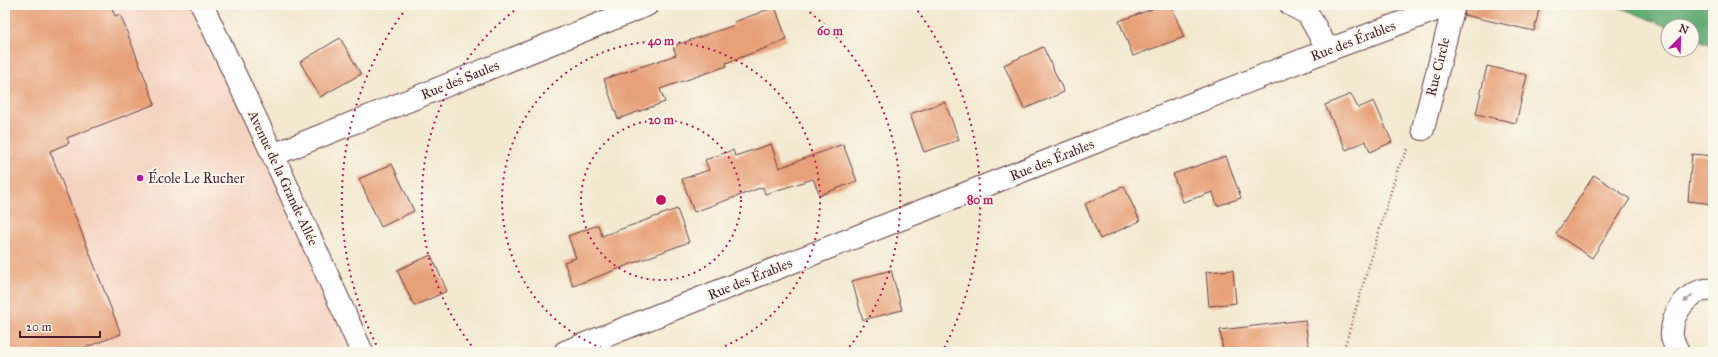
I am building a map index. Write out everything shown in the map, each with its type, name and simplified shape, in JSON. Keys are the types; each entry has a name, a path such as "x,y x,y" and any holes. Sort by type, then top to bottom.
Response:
{"street":[{"name":"Avenue de la Grande Allée","path":"202,5 362,352"},
{"name":"Rue des Saules","path":"272,155 647,5"},
{"path":"1291,5 1308,14 1328,50"},
{"name":"Rue des Érables","path":"565,352 1328,50 1449,5"},
{"name":"Rue Circle","path":"1422,129 1454,5"},
{"path":"1678,352 1672,337 1678,312 1683,302 1695,293 1713,290"}],"path":[{"path":"1343,352 1398,168 1413,140 1422,129"}],"shaded area":[{"name":"École Le Rucher","path":"5,5 195,5 355,352 5,352"}],"green space":[{"path":"1614,5 1713,5 1713,46 1700,40 1700,18 1660,18 1660,24"}],"building":[{"path":"15,5 111,5 115,16 120,14 155,104 67,138 69,143 50,151 121,334 73,352 5,352 5,9"},
{"path":"1163,5 1171,5 1184,37 1133,56 1119,21"},
{"path":"1466,5 1540,5 1534,31 1464,15"},
{"path":"775,7 787,40 726,63 727,66 660,89 665,102 618,119 604,79 676,55 673,46 735,25 734,22"},
{"path":"340,38 361,74 320,97 300,62"},
{"path":"1043,47 1064,92 1024,109 1004,65"},
{"path":"1487,66 1527,75 1516,123 1476,114"},
{"path":"1351,94 1358,108 1374,101 1392,142 1370,152 1366,141 1346,150 1325,105"},
{"path":"945,102 959,140 924,152 910,114"},
{"path":"771,144 779,168 843,144 857,181 820,195 813,179 765,194 763,187 694,212 682,179 709,170 705,160 733,150 735,156"},
{"path":"1692,154 1713,156 1713,204 1688,201"},
{"path":"1226,156 1241,198 1217,206 1213,192 1183,202 1173,174"},
{"path":"392,164 414,211 381,227 359,179"},
{"path":"1594,175 1630,199 1592,258 1556,234"},
{"path":"1124,186 1140,221 1100,239 1085,204"},
{"path":"677,209 689,242 573,286 564,262 576,258 568,236 598,225 602,236"},
{"path":"431,255 447,291 414,306 397,270"},
{"path":"891,270 902,310 863,320 852,281"},
{"path":"1233,270 1236,303 1209,306 1206,272"},
{"path":"1305,320 1309,349 1285,352 1223,352 1220,330"}],"place":[{"name":"École Le Rucher","path":"140,178"}]}
